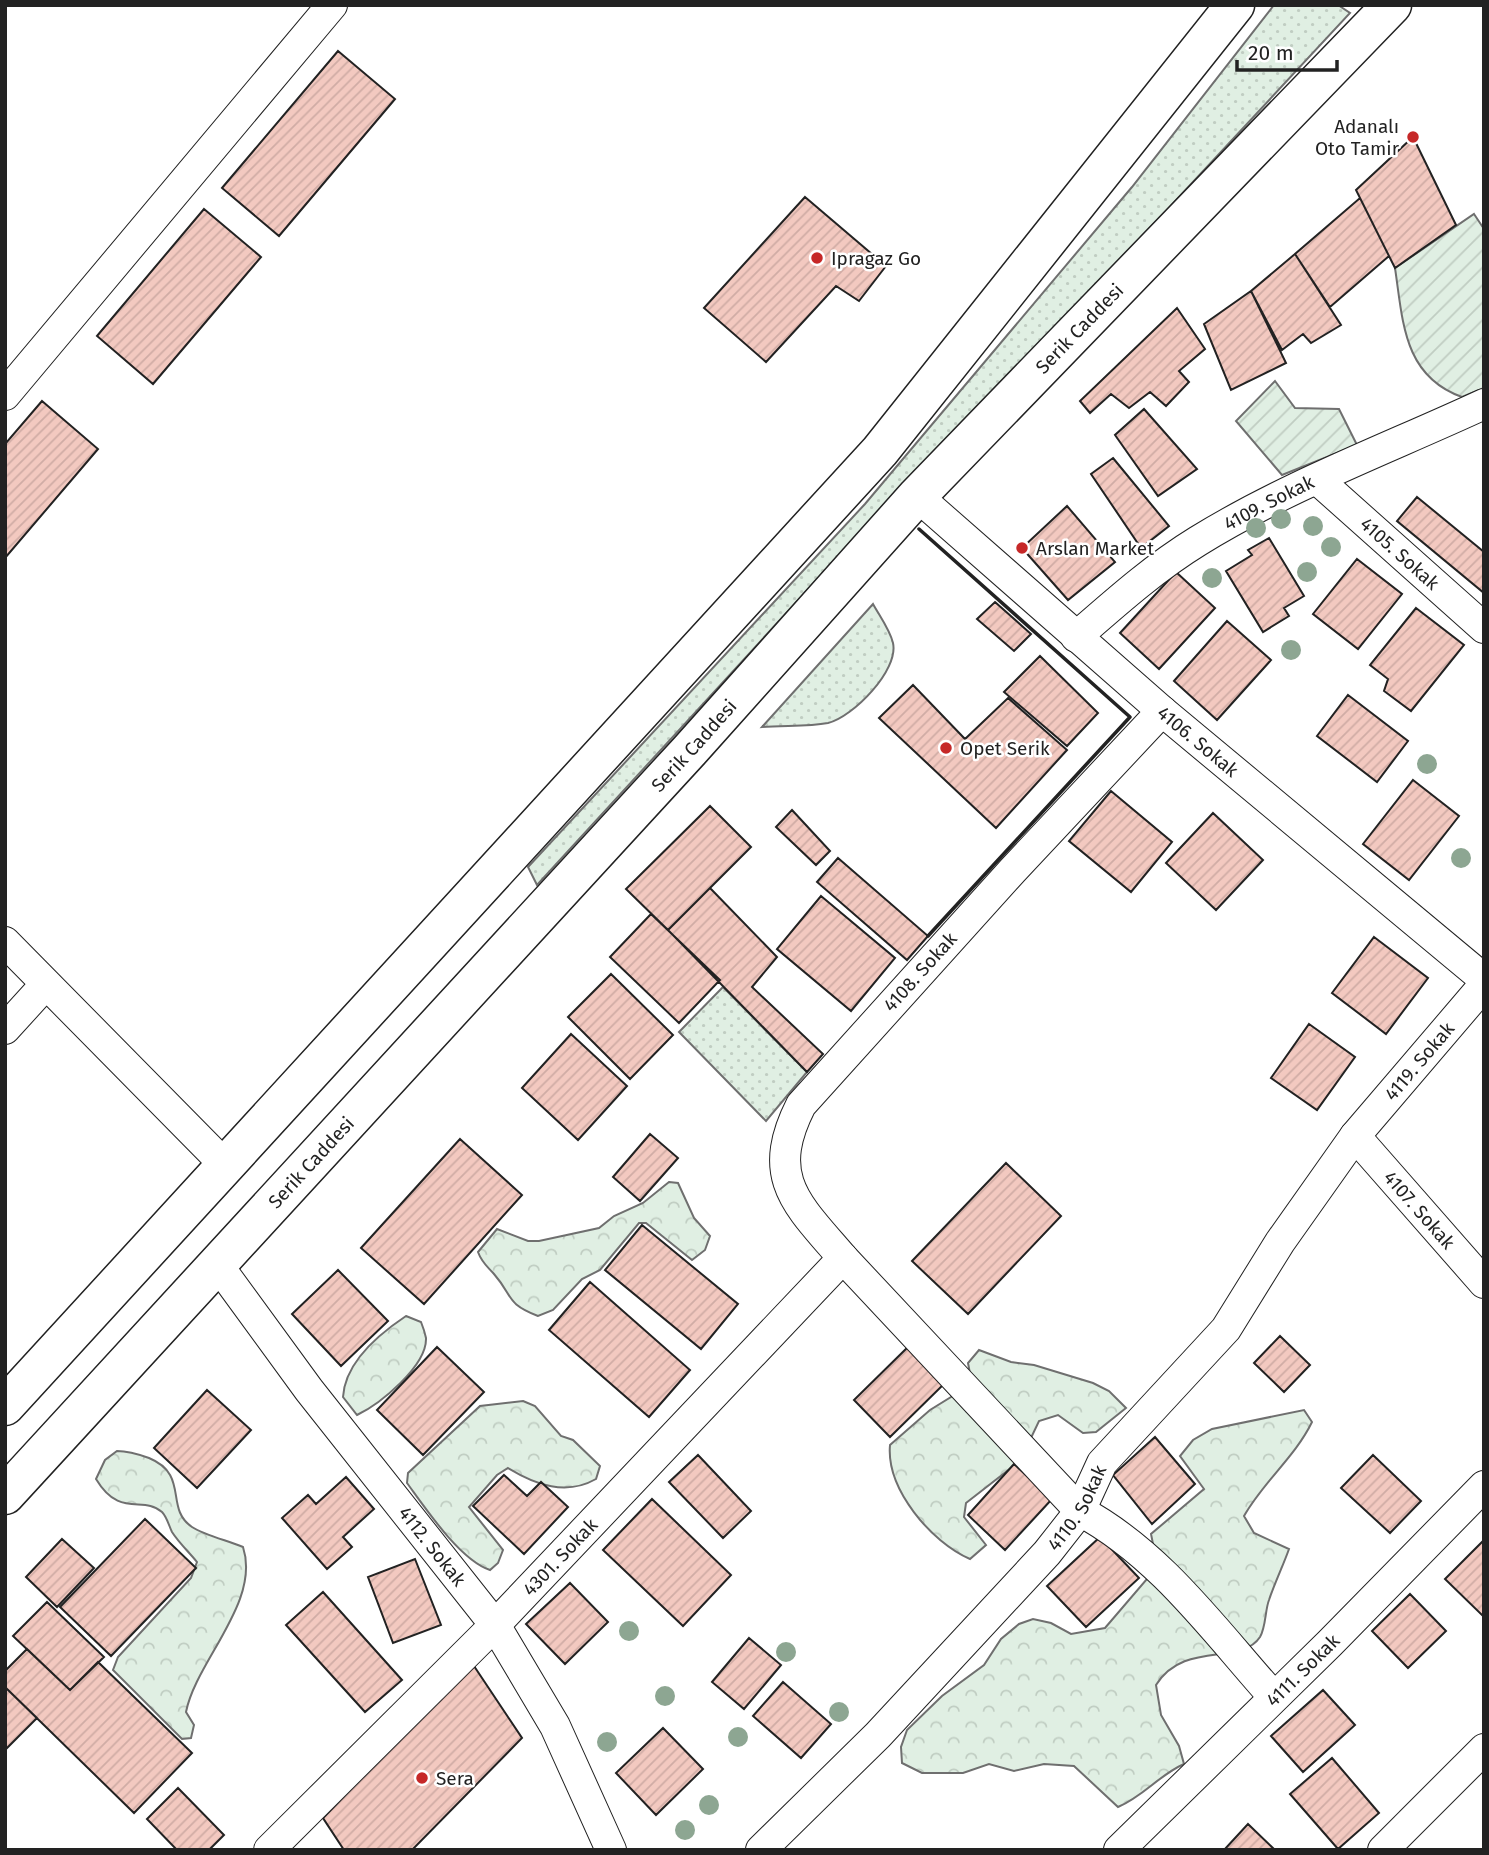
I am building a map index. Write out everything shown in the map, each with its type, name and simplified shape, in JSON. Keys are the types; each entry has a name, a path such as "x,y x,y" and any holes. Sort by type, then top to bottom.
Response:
{"highway":[{"path":"1202,47 1215,5"},
{"path":"5,1406 880,451 1235,5"},
{"name":"Serik Caddesi","path":"5,1495 690,750 918,496 1392,5"}],"street":[{"path":"5,396 332,5"},
{"name":"4109. Sokak","path":"1076,637 1141,581 1198,541 1318,480 1484,404"},
{"name":"4105. Sokak","path":"1318,480 1484,628"},
{"name":"4106. Sokak","path":"918,496 1162,711 1484,979"},
{"name":"4108. Sokak","path":"1162,711 1013,870 801,1105 788,1129 784,1173 792,1194 843,1258 1080,1511 1118,1534 1150,1559 1273,1696"},
{"path":"5,942 225,1165"},
{"path":"5,1029 45,985"},
{"name":"4119. Sokak","path":"1356,1136 1484,985"},
{"name":"4107. Sokak","path":"1356,1136 1484,1283"},
{"name":"4110. Sokak","path":"761,1850 878,1735 1047,1553 1080,1511 1102,1463 1226,1329 1280,1242 1356,1136"},
{"name":"4301. Sokak","path":"270,1850 495,1625 843,1258"},
{"name":"4112. Sokak","path":"217,1264 309,1390 495,1625 555,1726 611,1850"},
{"name":"4111. Sokak","path":"1119,1850 1330,1643 1484,1486"},
{"path":"1383,1850 1484,1749"}],"green space":[{"path":"1274,5 1338,5 1350,13 1166,211 878,513 537,885 528,867 865,504 1132,187"},
{"path":"1474,214 1484,229 1484,388 1462,397 1443,388 1417,361 1404,327 1395,268"},
{"path":"1275,381 1295,408 1339,409 1357,445 1282,475 1236,421"},
{"path":"873,604 892,638 893,654 882,679 872,691 850,712 828,723 762,727"},
{"path":"723,987 807,1072 766,1121 679,1032"},
{"path":"669,1182 678,1183 694,1218 710,1236 705,1250 692,1260 646,1223 639,1223 600,1270 582,1279 553,1310 538,1316 511,1299 478,1252 497,1229 528,1241 539,1241 599,1228 614,1216 643,1203"},
{"path":"406,1316 421,1322 425,1332 424,1349 419,1360 411,1372 389,1393 357,1415 343,1397 350,1373 365,1350"},
{"path":"979,1350 1011,1362 1034,1365 1093,1383 1109,1391 1126,1408 1096,1432 1083,1433 1058,1415 1039,1421 1020,1461 966,1503 964,1517 986,1545 970,1559 940,1540 914,1512 895,1479 890,1445 930,1410 972,1384 968,1363"},
{"path":"523,1401 535,1406 561,1436 573,1440 600,1466 596,1479 574,1487 540,1483 508,1468 497,1475 469,1507 503,1550 498,1563 490,1570 467,1556 444,1532 407,1483 408,1473 480,1406"},
{"path":"1304,1410 1312,1422 1305,1435 1244,1516 1254,1533 1289,1549 1269,1600 1260,1637 1251,1646 1240,1650 1181,1663 1168,1671 1156,1685 1161,1715 1179,1746 1184,1764 1118,1807 1074,1766 1044,1764 1014,1771 989,1764 963,1773 922,1773 902,1763 901,1747 907,1730 942,1696 984,1665 1001,1639 1019,1624 1033,1619 1051,1623 1071,1634 1105,1628 1147,1579 1156,1559 1151,1534 1204,1489 1180,1456 1193,1440 1212,1429"},
{"path":"117,1451 141,1455 161,1465 173,1482 179,1511 192,1527 243,1547 246,1568 236,1610 202,1672 186,1712 194,1725 191,1738 182,1739 113,1670 118,1657 191,1578 197,1562 172,1532 162,1512 155,1507 122,1503 114,1499 96,1479 105,1460"}],"building":[{"path":"338,51 395,99 279,236 222,188"},
{"path":"1413,137 1456,225 1395,268 1356,190"},
{"path":"805,197 886,266 859,301 836,286 766,362 704,308"},
{"path":"1360,198 1389,256 1330,307 1295,254"},
{"path":"204,209 261,257 153,384 97,336"},
{"path":"1295,254 1341,325 1311,343 1303,334 1282,350 1251,291"},
{"path":"1251,291 1286,363 1231,390 1204,324"},
{"path":"1177,308 1205,349 1179,371 1189,382 1166,406 1150,392 1129,408 1111,394 1090,413 1080,401"},
{"path":"42,401 98,449 5,558 5,444"},
{"path":"1144,409 1197,469 1158,496 1115,435"},
{"path":"1113,458 1169,526 1141,548 1091,474"},
{"path":"1417,497 1484,552 1484,593 1397,521"},
{"path":"1067,506 1115,562 1068,600 1022,548"},
{"path":"1269,538 1304,596 1284,608 1289,616 1263,632 1226,571 1252,555 1248,550"},
{"path":"1357,559 1402,594 1358,649 1313,614"},
{"path":"1176,572 1215,608 1159,669 1120,633"},
{"path":"995,602 1031,634 1014,651 977,619"},
{"path":"1416,608 1464,645 1411,711 1384,691 1388,679 1370,665"},
{"path":"1227,621 1271,660 1217,720 1174,681"},
{"path":"1040,656 1098,713 1067,746 1004,692"},
{"path":"913,685 965,739 1008,698 1067,750 996,828 879,718"},
{"path":"1348,695 1408,741 1377,782 1317,736"},
{"path":"1413,780 1459,816 1409,880 1363,844"},
{"path":"1111,791 1172,842 1131,892 1069,841"},
{"path":"710,806 751,847 668,930 626,889"},
{"path":"792,810 830,851 816,865 776,827"},
{"path":"1213,813 1263,860 1216,910 1166,863"},
{"path":"838,858 928,936 907,960 817,882"},
{"path":"710,888 777,957 752,987 823,1054 807,1072 668,930"},
{"path":"821,896 895,958 851,1011 777,949"},
{"path":"651,914 720,980 679,1023 610,957"},
{"path":"1374,937 1428,978 1386,1034 1332,993"},
{"path":"611,974 673,1035 630,1079 568,1017"},
{"path":"1309,1024 1355,1057 1317,1110 1271,1078"},
{"path":"571,1034 627,1086 578,1140 522,1088"},
{"path":"650,1134 678,1158 640,1201 613,1177"},
{"path":"460,1139 522,1195 424,1304 361,1248"},
{"path":"1006,1163 1061,1216 968,1314 912,1261"},
{"path":"642,1225 738,1304 701,1349 605,1270"},
{"path":"338,1270 388,1321 341,1366 292,1314"},
{"path":"590,1282 690,1370 649,1417 549,1330"},
{"path":"1280,1336 1310,1365 1284,1392 1254,1363"},
{"path":"911,1344 947,1381 890,1437 854,1400"},
{"path":"437,1347 484,1392 423,1455 377,1410"},
{"path":"207,1390 251,1430 197,1488 154,1448"},
{"path":"1155,1437 1195,1484 1152,1524 1113,1475"},
{"path":"698,1455 751,1511 723,1538 669,1482"},
{"path":"1373,1455 1421,1501 1390,1533 1341,1488"},
{"path":"1014,1464 1052,1499 1005,1550 968,1515"},
{"path":"504,1475 527,1496 541,1482 568,1507 524,1554 473,1506"},
{"path":"346,1477 374,1509 343,1537 352,1547 327,1569 282,1518 308,1495 316,1504"},
{"path":"652,1499 731,1575 683,1626 603,1550"},
{"path":"145,1519 196,1568 111,1656 60,1607"},
{"path":"1100,1537 1139,1578 1086,1627 1047,1586"},
{"path":"62,1539 94,1568 57,1607 26,1577"},
{"path":"1484,1540 1484,1617 1445,1579"},
{"path":"415,1559 441,1625 393,1643 368,1577"},
{"path":"570,1583 608,1622 565,1664 526,1624"},
{"path":"323,1592 402,1680 365,1712 286,1625"},
{"path":"1410,1594 1446,1631 1408,1668 1372,1631"},
{"path":"47,1602 104,1657 70,1690 13,1636"},
{"path":"749,1638 781,1665 744,1709 712,1682"},
{"path":"27,1649 70,1690 98,1662 192,1753 134,1813 5,1687 5,1671"},
{"name":"Sera","path":"472,1663 522,1738 412,1850 344,1850 323,1818"},
{"path":"783,1682 831,1724 801,1758 753,1716"},
{"path":"5,1687 37,1718 5,1750"},
{"path":"1323,1690 1355,1725 1303,1772 1271,1736"},
{"path":"663,1728 703,1769 656,1815 616,1773"},
{"path":"1332,1758 1379,1813 1338,1849 1290,1794"},
{"path":"178,1788 224,1835 209,1850 177,1850 147,1819"},
{"path":"1248,1824 1275,1850 1224,1850"}],"wall":[{"path":"919,529 1130,717 928,936"}],"place":[{"name":"Adanalı Oto Tamir","path":"1413,137"},
{"name":"Ipragaz Go","path":"817,258"},
{"name":"Arslan Market","path":"1022,548"},
{"name":"Opet Serik","path":"946,748"},
{"name":"Sera","path":"422,1778"}]}
